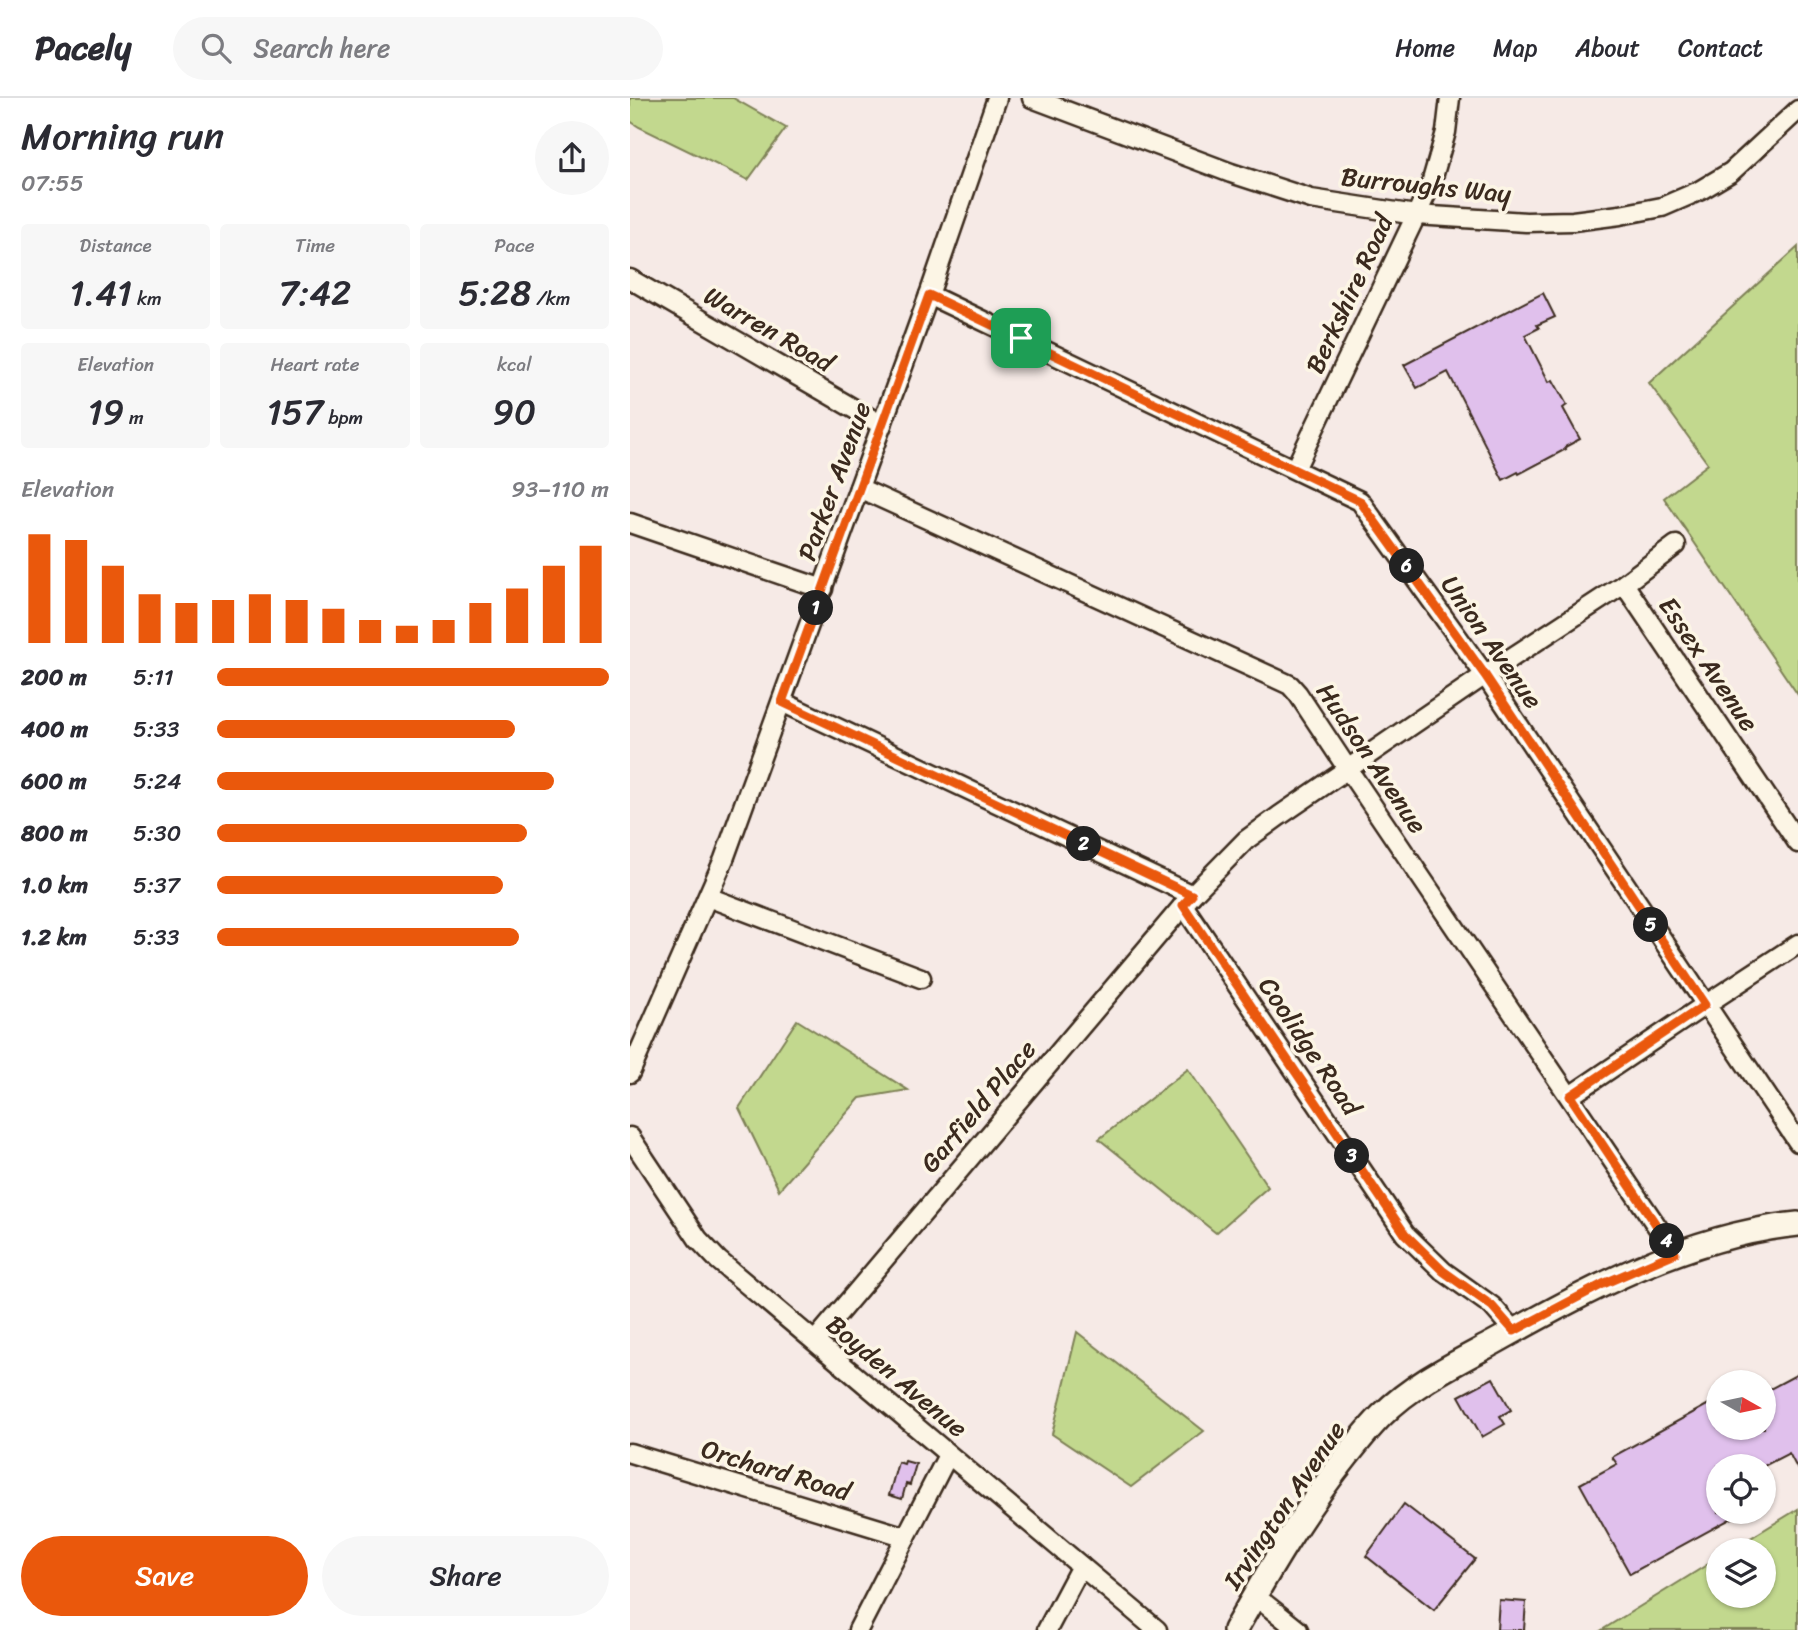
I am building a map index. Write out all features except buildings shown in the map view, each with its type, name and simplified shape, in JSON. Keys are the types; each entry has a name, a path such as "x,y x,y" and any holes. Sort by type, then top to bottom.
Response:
{"main road":[{"name":"Irvington Avenue","path":"1235,1630 1254,1595 1318,1495 1381,1415 1417,1386 1603,1284 1675,1253 1745,1232 1798,1224"}],"street":[{"name":"Parker Avenue","path":"630,1073 635,1052 724,859 929,295 997,98"},
{"name":"Burroughs Way","path":"1032,98 1231,173 1311,199 1416,215 1526,222 1620,215 1662,206 1699,191 1731,172 1798,110"},
{"name":"Berkshire Road","path":"1295,469 1431,184 1446,132 1450,98"},
{"name":"Warren Road","path":"630,279 882,425"},
{"name":"Union Avenue","path":"929,295 1360,501 1485,675 1798,1142"},
{"name":"Hudson Avenue","path":"859,488 1290,685 1675,1253"},
{"path":"630,523 823,589"},
{"name":"Garfield Place","path":"815,1341 1187,900 1246,840 1347,768 1623,584 1676,545"},
{"name":"Essex Avenue","path":"1623,584 1798,843"},
{"path":"782,702 1187,900"},
{"path":"708,897 921,978"},
{"name":"Coolidge Road","path":"1187,900 1405,1234 1443,1271 1492,1306 1514,1331"},
{"path":"1570,1096 1798,944"},
{"name":"Boyden Avenue","path":"630,1137 698,1239 718,1260 1157,1630"},
{"path":"630,1168 639,1168 654,1175"},
{"name":"Orchard Road","path":"630,1453 906,1537"},
{"path":"858,1630 948,1455"},
{"path":"1048,1630 1081,1566"},
{"path":"1254,1595 1298,1630"}],"green space":[{"path":"630,98 733,98 786,128 748,180 630,121"},
{"path":"1798,247 1798,695 1664,498 1708,464 1649,383"},
{"path":"797,1020 908,1090 860,1098 779,1190 739,1108"},
{"path":"1188,1069 1268,1187 1216,1233 1099,1139"},
{"path":"1077,1332 1204,1431 1131,1487 1052,1434"},
{"path":"1798,1509 1798,1630 1602,1630 1706,1565 1706,1608 1776,1608 1776,1538 1751,1538"}],"route":[{"path":"929,295 1021,338 1360,501 1485,675 1705,1005 1570,1096 1675,1253 1603,1284 1514,1331 1492,1306 1443,1271 1405,1234 1183,905 1192,895 782,702 929,295"}]}
